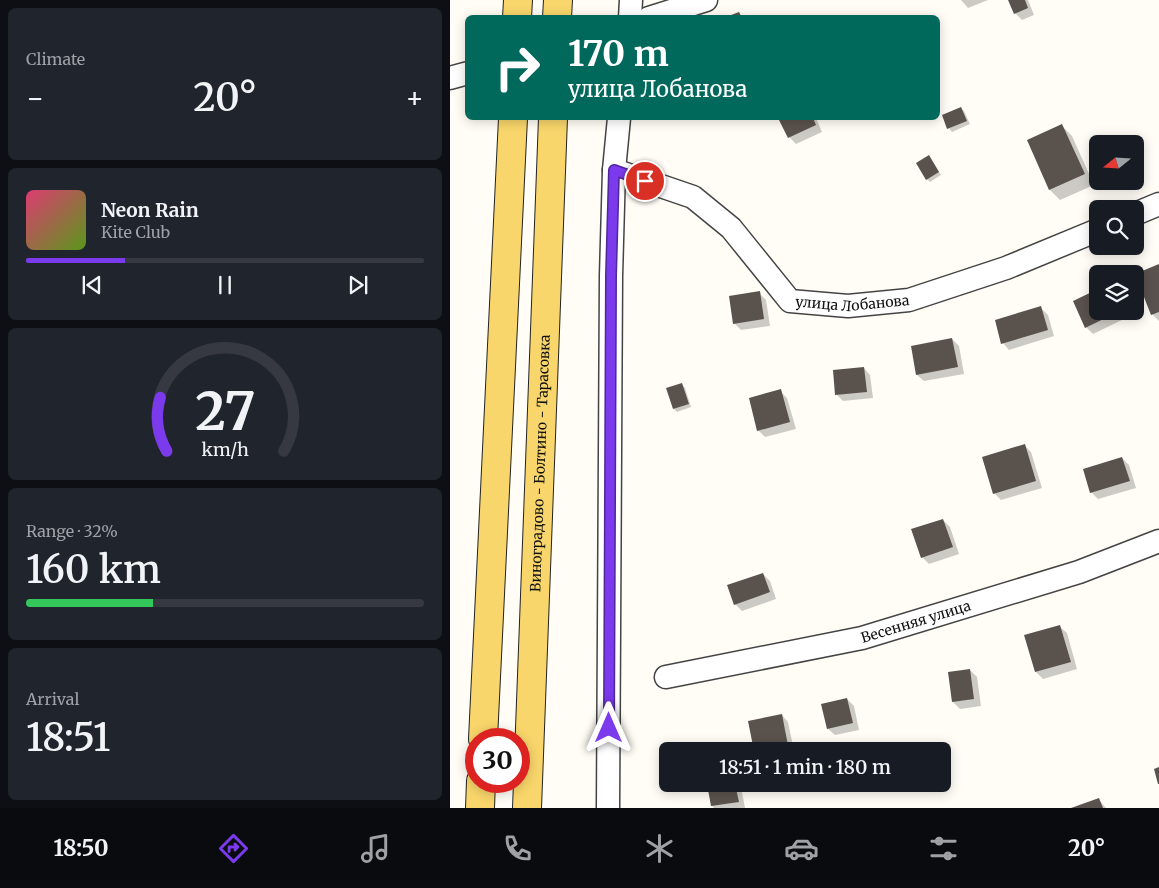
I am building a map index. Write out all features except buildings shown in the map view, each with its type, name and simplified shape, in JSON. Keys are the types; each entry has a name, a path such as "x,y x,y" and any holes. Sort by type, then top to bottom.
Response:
{"main road":[{"path":"517,15 518,0"},
{"path":"557,15 558,0"},
{"path":"484,728 513,120"},
{"name":"Виноградово - Болтино - Тарасовка","path":"527,808 553,120"},
{"path":"480,808 481,793"}],"street":[{"path":"630,15 631,0"},
{"path":"658,15 706,0"},
{"path":"450,78 465,74"},
{"path":"608,808 611,285 614,170 619,120"},
{"name":"улица Лобанова","path":"614,170 693,197 731,228 790,301 848,306 909,300 1006,268 1089,234"},
{"path":"1144,210 1159,204"},
{"name":"Весенняя улица","path":"666,678 862,638 1079,572 1159,541"}],"route":[{"path":"609,728 611,276 614,170 645,181"}]}
